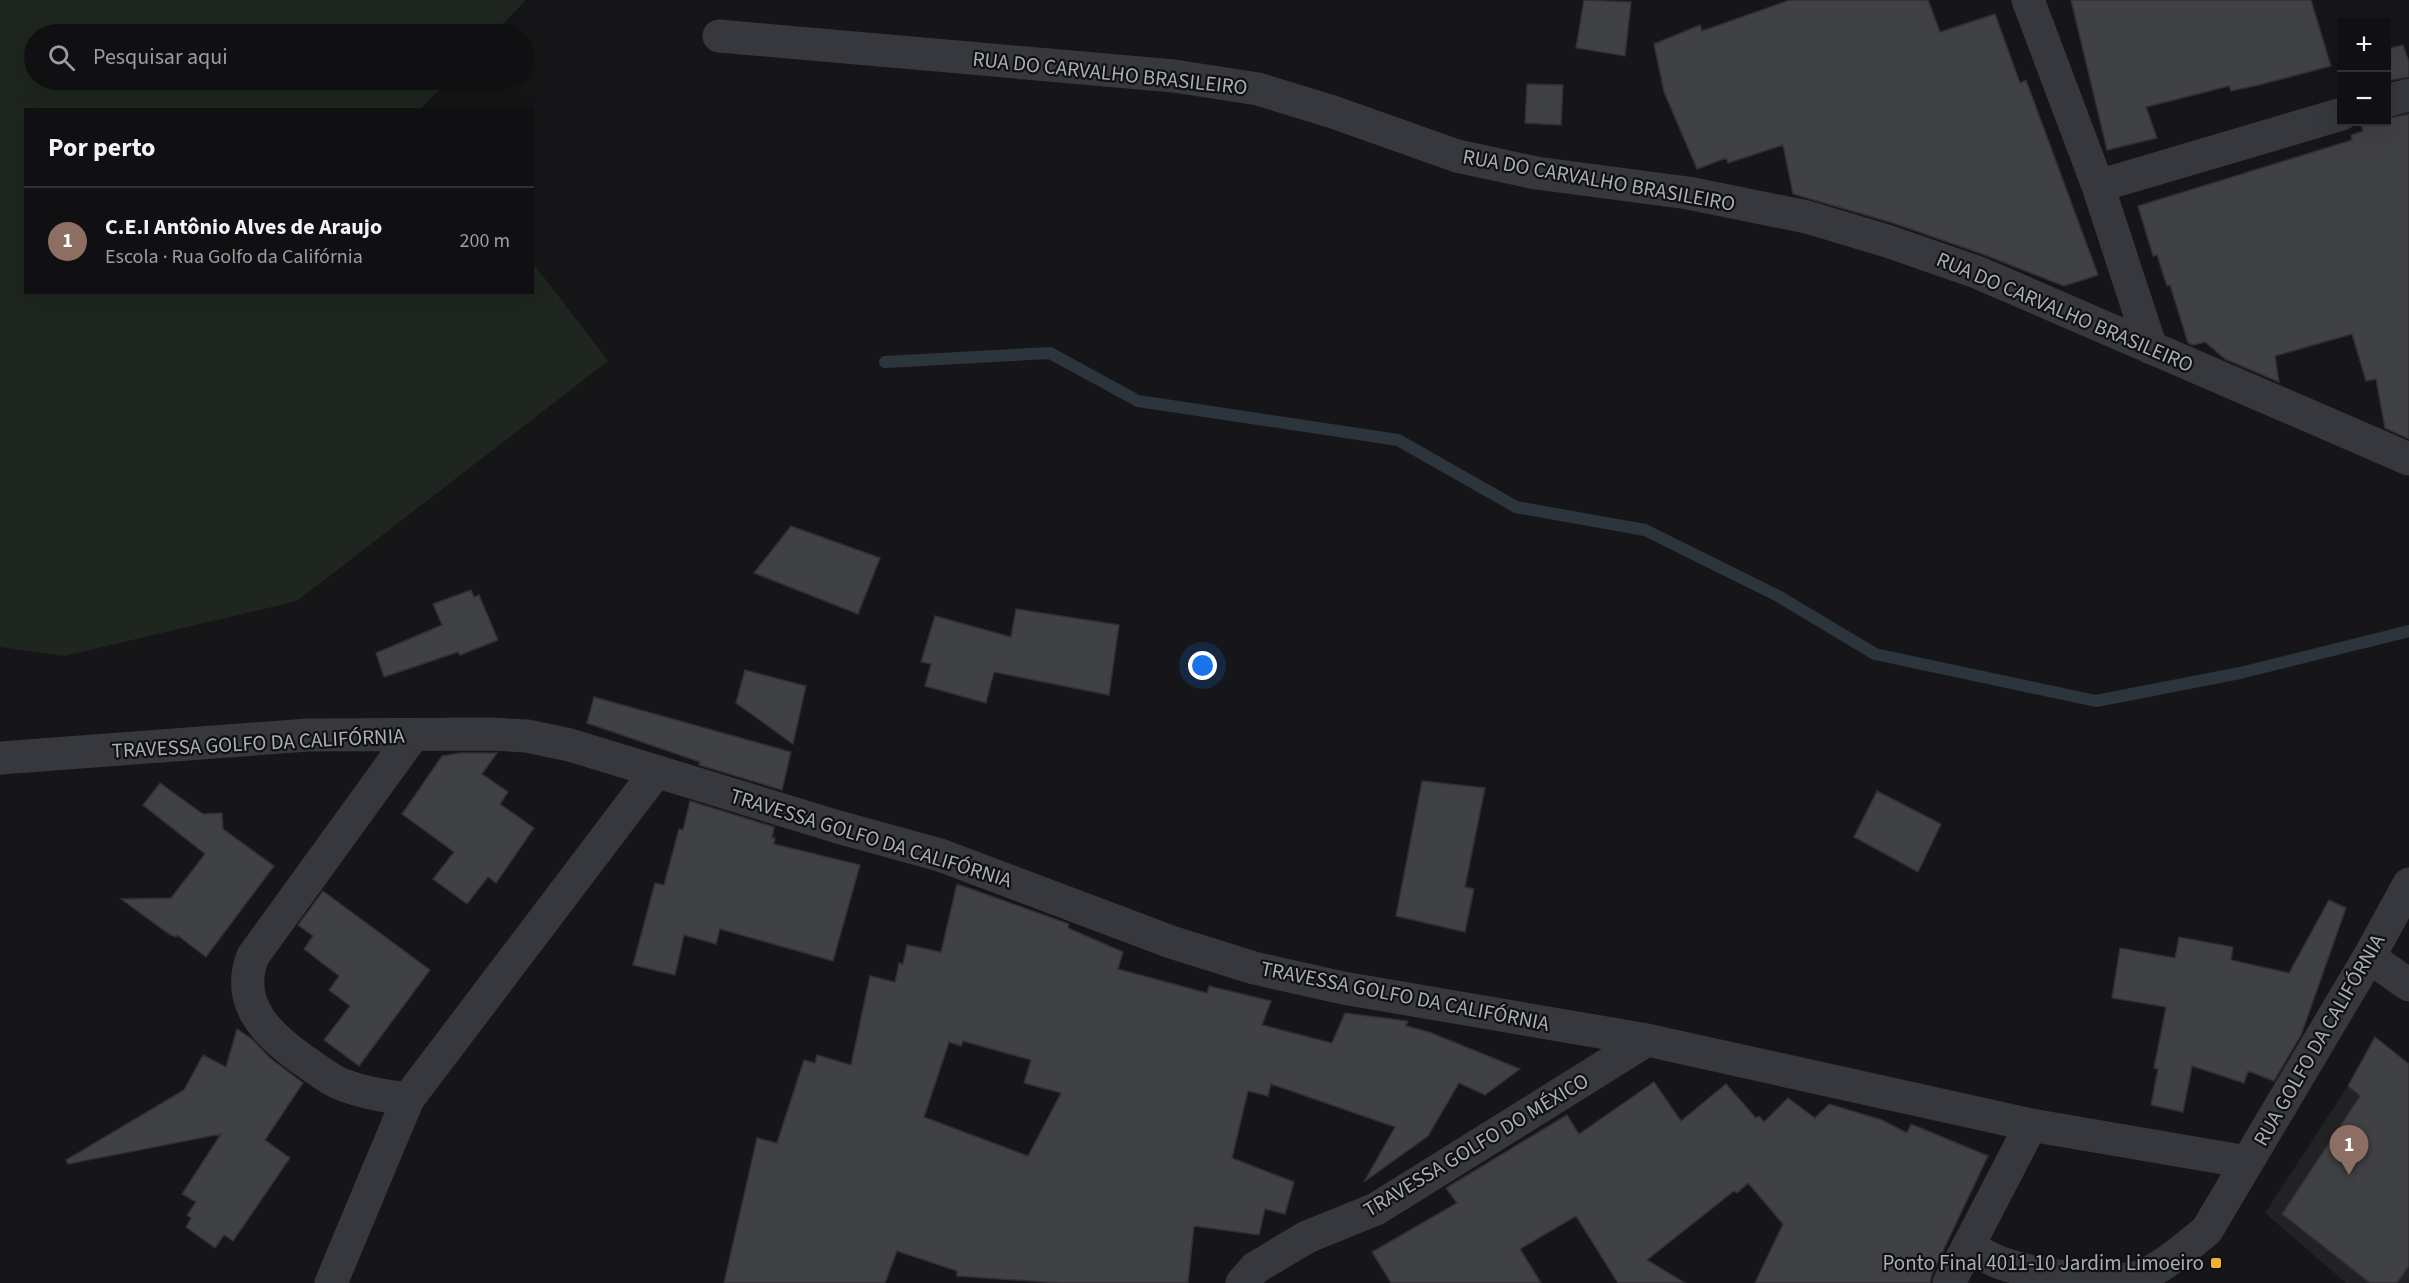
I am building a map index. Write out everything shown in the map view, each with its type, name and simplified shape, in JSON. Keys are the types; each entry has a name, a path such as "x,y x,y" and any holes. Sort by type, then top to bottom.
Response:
{"street":[{"path":"2028,0 2098,186 2151,348"},
{"name":"RUA DO CARVALHO BRASILEIRO","path":"719,36 1162,75 1258,89 1333,112 1457,156 1536,173 1688,193 1807,217 1979,273 2409,459"},
{"path":"2391,99 2409,94"},
{"path":"2098,186 2337,115"},
{"name":"TRAVESSA GOLFO DA CALIFÓRNIA","path":"0,758 308,735 491,734 527,736 570,746 940,855 1171,942 1254,968 1343,988 1647,1040 2031,1125"},
{"path":"408,1099 369,1094 338,1083 297,1056 268,1032 252,1009 248,980 249,966 253,956 413,735"},
{"path":"331,1283 408,1099 655,772"},
{"name":"RUA GOLFO DA CALIFÓRNIA","path":"2031,1125 2247,1162 2369,957 2409,884"},
{"path":"2369,957 2409,985"},
{"name":"TRAVESSA GOLFO DO MÉXICO","path":"1242,1283 1255,1268 1307,1237 1376,1209 1647,1040"},
{"path":"1949,1283 2031,1125"},
{"path":"1968,1246 1999,1263 2039,1273 2092,1281 2135,1278 2177,1256 2207,1230 2247,1162"}],"shaded area":[{"path":"0,0 526,0 503,24 24,24 24,90 439,90 421,108 24,108 24,294 534,294 534,264 608,361 297,601 64,656 0,647"},
{"path":"2348,1086 2409,1137 2409,1283 2346,1283 2265,1213"}],"building":[{"path":"1584,0 1631,2 1625,56 1576,48"},
{"path":"1790,0 1928,0 1940,32 1995,14 2020,83 2026,80 2098,275 2064,286 1893,223 1793,194 1783,145 1728,163 1726,158 1697,169 1664,92 1654,44 1700,25 1702,31"},
{"path":"2071,0 2311,0 2331,66 2259,85 2231,91 2229,86 2146,107 2157,138 2107,150"},
{"path":"2403,45 2409,62 2409,77 2391,80 2391,48"},
{"path":"1527,84 1563,85 1561,125 1525,123"},
{"path":"2409,114 2409,439 2385,428 2376,379 2366,381 2352,334 2275,356 2279,382 2225,359 2205,342 2193,345 2188,343 2170,285 2167,286 2157,255 2153,256 2138,206 2352,140 2351,135 2363,131 2361,126 2391,126 2391,118"},
{"path":"791,526 880,558 858,614 754,573"},
{"path":"471,590 474,597 479,595 498,640 460,655 458,652 384,677 376,653 442,625 433,604"},
{"path":"1016,609 1119,625 1109,695 994,672 986,703 925,686 931,664 921,662 935,616 1011,637"},
{"path":"745,670 806,686 793,744 736,703"},
{"path":"594,697 791,752 782,790 699,765 700,762 587,723"},
{"path":"460,753 497,753 482,774 508,792 500,804 534,828 496,883 488,877 467,904 433,879 454,852 402,814 442,756"},
{"path":"1422,781 1485,788 1465,887 1474,889 1465,932 1396,916"},
{"path":"160,783 203,814 222,813 223,829 274,866 206,957 177,935 176,937 169,934 121,899 171,898 205,854 143,805"},
{"path":"1877,791 1941,824 1918,872 1854,837"},
{"path":"690,801 774,827 772,838 775,838 774,844 860,865 833,961 720,929 716,944 684,935 675,975 633,965 655,883 664,885 679,829 683,830"},
{"path":"957,884 1069,924 1068,928 1123,952 1118,969 1207,993 1209,986 1271,1001 1262,1025 1332,1043 1345,1013 1408,1021 1406,1026 1429,1032 1520,1069 1485,1095 1459,1083 1428,1136 1364,1182 1395,1127 1271,1084 1268,1096 1248,1091 1232,1158 1294,1182 1285,1214 1265,1209 1259,1235 1194,1226 1188,1283 1060,1283 957,1276 957,1271 897,1251 885,1283 724,1283 757,1138 777,1143 804,1060 815,1063 817,1055 851,1065 870,976 895,982 899,963 903,964 907,945 941,952","holes":["963,1041 1031,1060 1024,1083 1061,1093 1028,1156 924,1117 949,1042 961,1046"]},
{"path":"323,891 430,970 359,1066 324,1040 350,1006 329,990 339,976 304,949 313,936 298,925"},
{"path":"2329,900 2346,908 2301,1035 2274,1081 2248,1071 2244,1083 2192,1066 2183,1112 2151,1105 2158,1069 2154,1068 2166,1007 2112,998 2120,948 2175,958 2179,937 2233,947 2231,960 2289,973"},
{"path":"237,1029 303,1083 265,1140 290,1158 233,1241 224,1235 215,1248 186,1227 191,1218 187,1215 196,1202 182,1194 221,1134 68,1164 66,1160 184,1090 203,1055 226,1067"},
{"path":"2375,1037 2409,1064 2409,1266 2397,1283 2370,1283 2282,1214 2360,1096 2348,1086"},
{"path":"1654,1082 1681,1121 1726,1084 1756,1118 1759,1116 1764,1122 1788,1098 1815,1118 1829,1104 1882,1120 1907,1133 1911,1124 1988,1156 1932,1274 1930,1283 1755,1283 1783,1224 1748,1183 1737,1193 1734,1191 1647,1260 1685,1283 1618,1283 1576,1216 1520,1249 1541,1283 1391,1283 1372,1252 1457,1203 1446,1188 1567,1115 1579,1134"}],"waterway":[{"path":"885,362 1050,353 1138,401 1398,440 1516,507 1645,530 1778,596 1875,654 2096,701 2240,673 2409,631"}],"place":[{"name":"C.E.I Antônio Alves de Araujo","path":"2349,1175"},
{"name":"Ponto Final 4011-10 Jardim Limoeiro","path":"2216,1263"}]}
